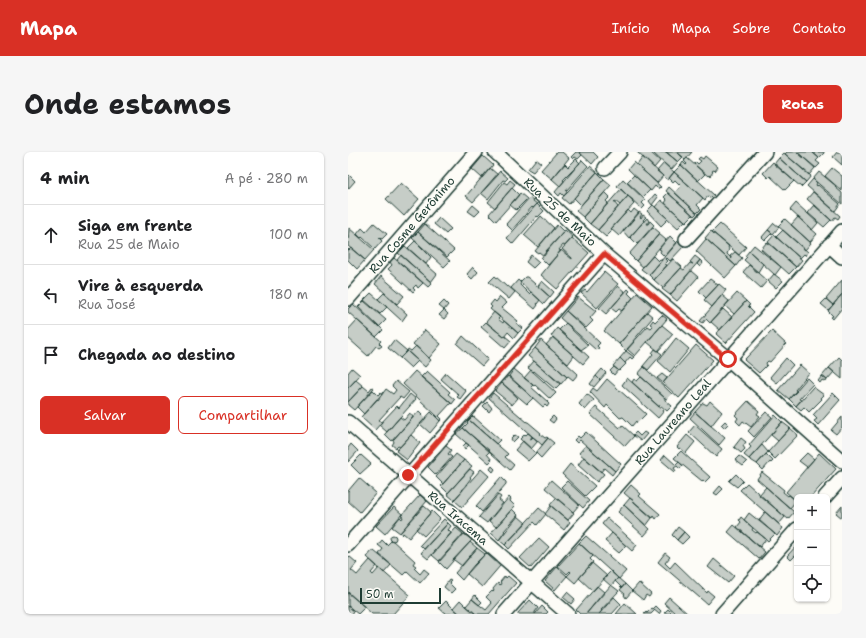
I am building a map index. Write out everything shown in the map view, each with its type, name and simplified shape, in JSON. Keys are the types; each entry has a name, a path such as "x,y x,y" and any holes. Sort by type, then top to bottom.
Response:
{"street":[{"name":"Rua Cosme Gerônimo","path":"348,299 476,152"},
{"name":"Rua 25 de Maio","path":"495,152 604,254 728,359 842,461"},
{"path":"605,168 620,152"},
{"path":"686,239 765,152"},
{"name":"Rua Laureano Leal","path":"504,614 842,231"},
{"path":"829,245 842,257"},
{"path":"348,545 604,254"},
{"name":"Rua Iracema","path":"348,422 568,614"},
{"path":"828,494 842,478"},
{"path":"722,614 796,530"}],"building":[{"path":"557,152 562,152 569,158 552,179 541,170"},
{"path":"576,152 579,152 582,155 578,159 575,157 573,159 571,157"},
{"path":"579,152 593,152 598,157 592,164"},
{"path":"637,152 650,152 660,161 654,168"},
{"path":"652,152 666,152 678,162 671,170"},
{"path":"666,152 677,152 683,157 678,162"},
{"path":"677,152 692,152 685,160"},
{"path":"787,152 797,152 815,168 809,175 785,154"},
{"path":"797,152 812,152 819,158 816,161 820,164 816,168"},
{"path":"812,152 824,152 824,153 819,158"},
{"path":"837,152 842,152 842,165 833,157"},
{"path":"784,153 811,176 806,182 779,158"},
{"path":"483,156 493,165 482,178 472,169"},
{"path":"705,156 718,167 715,171 712,171 713,172 710,176 694,164 696,162 698,164 701,161 698,159 700,157 703,159"},
{"path":"643,157 663,176 657,183 637,165"},
{"path":"687,158 705,174 698,181 681,165 683,162 686,165 687,164 684,161"},
{"path":"779,158 806,182 801,187 774,164"},
{"path":"536,159 541,163 533,172 528,169"},
{"path":"576,159 580,163 563,180 564,181 560,186 552,179 565,164 568,167"},
{"path":"582,160 588,166 566,191 568,192 564,196 561,193 559,196 555,192"},
{"path":"634,162 661,187 658,189 655,186 651,191 628,169"},
{"path":"773,162 794,181 785,190 770,176 768,178 763,173"},
{"path":"664,163 674,172 668,180 657,171"},
{"path":"681,165 714,195 711,198 708,196 705,200 674,172"},
{"path":"590,166 597,172 569,204 562,198"},
{"path":"490,168 498,175 473,202 466,196"},
{"path":"832,168 842,176 842,191 825,176"},
{"path":"500,171 508,178 505,181 503,180 488,199 481,193"},
{"path":"597,172 604,179 581,205 574,198"},
{"path":"674,172 703,198 697,205 701,209 697,213 675,193 681,186 675,180 673,182 669,178"},
{"path":"819,172 842,193 842,204 813,179"},
{"path":"349,175 355,181 348,189 348,177"},
{"path":"634,175 650,190 643,197 627,182"},
{"path":"604,179 611,185 583,217 576,211"},
{"path":"623,179 645,200 642,203 645,206 642,209 617,186"},
{"path":"813,179 817,183 817,186 818,185 840,204 835,211 807,186"},
{"path":"510,180 515,184 495,208 488,202 504,182 507,184"},
{"path":"401,183 419,199 404,216 386,199"},
{"path":"669,187 697,213 694,216 666,191"},
{"path":"512,188 519,195 496,221 489,214"},
{"path":"621,189 628,196 620,205 615,201 614,202 618,207 598,230 590,224"},
{"path":"605,192 610,197 606,201 608,203 590,224 583,217"},
{"path":"813,192 840,216 838,219 835,217 832,221 807,199"},
{"path":"520,193 527,199 516,210 510,205"},
{"path":"668,193 693,215 686,222 665,203 667,200 664,197"},
{"path":"655,194 658,197 652,205 649,201"},
{"path":"628,196 633,200 632,202 634,204 611,229 613,230 606,237 598,230"},
{"path":"529,198 537,204 533,208 532,207 512,230 506,224"},
{"path":"661,200 685,221 678,228 655,207"},
{"path":"796,203 818,223 812,230 790,210"},
{"path":"537,204 544,211 538,217 537,216 513,244 507,238"},
{"path":"473,205 480,211 475,216 468,211"},
{"path":"653,205 668,219 661,226 647,211"},
{"path":"815,205 831,220 824,227 808,213"},
{"path":"634,209 639,213 619,236 611,229 628,210 631,213"},
{"path":"639,212 642,214 640,217 641,218 643,215 646,217 629,238 623,231"},
{"path":"541,216 554,228 538,247 524,235"},
{"path":"798,217 817,234 810,242 791,225"},
{"path":"439,218 451,229 446,234 434,224"},
{"path":"647,218 649,221 647,224 650,221 654,225 637,244 630,237"},
{"path":"785,219 811,243 805,250 778,226"},
{"path":"374,223 387,234 382,239 379,238 382,241 375,249 357,234 362,228 366,232"},
{"path":"774,223 779,227 773,234 768,230"},
{"path":"425,224 454,250 447,257 418,232"},
{"path":"720,224 746,247 739,255 712,232"},
{"path":"557,225 564,232 545,252 546,253 544,256 535,251"},
{"path":"653,227 660,233 636,261 629,254"},
{"path":"349,228 374,250 365,260 348,246"},
{"path":"565,230 573,237 565,246 563,245 559,250 561,251 548,265 541,258"},
{"path":"768,230 772,233 765,240 762,237"},
{"path":"783,230 808,252 806,256 804,254 800,258 776,237"},
{"path":"711,231 729,246 727,254 732,259 730,256 735,252 742,258 736,266 705,238"},
{"path":"418,232 450,261 444,267 412,238"},
{"path":"659,234 666,240 643,267 636,261"},
{"path":"774,235 802,260 796,267 768,242"},
{"path":"670,236 677,243 665,257 659,249"},
{"path":"572,238 589,253 557,289 541,275 561,250 572,259 562,249"},
{"path":"706,239 736,266 725,278 696,251"},
{"path":"415,241 431,257 426,264 408,248"},
{"path":"678,241 684,246 670,261 667,258 666,259 668,261 665,264 667,265 654,280 649,275"},
{"path":"767,242 796,267 789,274 761,249"},
{"path":"754,245 781,267 775,275 749,251"},
{"path":"405,246 437,274 431,282 398,253"},
{"path":"351,248 365,260 357,269 348,260 348,249 349,250"},
{"path":"749,251 763,264 758,272 744,260"},
{"path":"401,255 432,283 428,287 397,260"},
{"path":"531,255 539,262 533,268 526,262"},
{"path":"653,256 658,261 660,259 662,260 649,275 641,269"},
{"path":"695,256 700,260 670,295 662,289 681,268 684,270 690,263 693,264 690,262"},
{"path":"394,258 423,283 418,288 416,285 413,288 415,290 413,292 388,269 392,265 390,262"},
{"path":"673,259 682,267 663,288 654,280"},
{"path":"700,260 703,263 700,267 697,264"},
{"path":"749,265 767,281 761,288 743,272"},
{"path":"473,267 478,272 472,279 467,274"},
{"path":"691,271 698,277 677,301 670,295"},
{"path":"604,272 618,284 597,308 581,293 585,290 587,292"},
{"path":"774,274 783,281 776,288 768,281"},
{"path":"381,276 404,296 397,304 375,284"},
{"path":"495,276 515,292 509,299 489,282"},
{"path":"527,277 550,297 544,304 520,282"},
{"path":"710,279 718,285 706,298 699,291"},
{"path":"518,280 521,283 520,285 529,294 531,292 540,300 535,309 511,288"},
{"path":"842,280 842,294 833,305 826,299"},
{"path":"542,281 554,292 550,297 538,286"},
{"path":"719,284 726,290 712,307 704,300"},
{"path":"618,286 625,292 606,314 599,308"},
{"path":"628,289 630,291 628,293 633,298 622,311 619,309 616,312 611,308"},
{"path":"371,293 387,307 380,314 364,300"},
{"path":"384,293 407,314 402,321 378,299"},
{"path":"637,293 652,306 619,344 604,331"},
{"path":"737,293 746,301 734,314 725,306"},
{"path":"842,294 842,308 833,319 831,317 833,316 828,311"},
{"path":"722,295 729,301 710,323 706,319 703,323 700,321"},
{"path":"500,297 507,303 502,308 518,321 516,323 523,328 518,333 490,309 492,307 490,305 494,300 496,302"},
{"path":"578,297 596,311 590,318 593,321 586,328 566,311"},
{"path":"826,299 833,305 828,310 821,304"},
{"path":"364,301 386,320 379,327 358,307"},
{"path":"444,301 448,305 444,310 439,306"},
{"path":"746,301 750,305 748,306 754,312 726,343 716,334"},
{"path":"353,304 383,330 376,337 348,312 348,309"},
{"path":"723,309 732,317 720,330 711,322"},
{"path":"444,310 448,314 444,319 439,315"},
{"path":"566,311 600,343 597,346 599,348 596,350 560,318"},
{"path":"494,312 500,317 498,319 503,323 504,321 518,333 514,338 508,332 504,337 486,322"},
{"path":"647,312 653,317 626,351 619,344"},
{"path":"662,315 667,319 635,356 627,349 648,326 651,328 653,326 650,324 653,320 655,322"},
{"path":"357,320 381,341 379,343 382,346 379,348 376,346 368,356 348,338 348,330"},
{"path":"486,322 511,341 505,348 481,327"},
{"path":"566,323 588,345 581,350 559,330"},
{"path":"662,325 673,334 658,351 647,342"},
{"path":"557,328 589,357 583,364 551,336"},
{"path":"425,330 441,344 429,358 413,344"},
{"path":"772,331 786,344 770,362 768,361 766,363 767,365 759,373 744,360"},
{"path":"463,336 488,359 482,366 457,344"},
{"path":"553,337 574,356 568,364 546,345"},
{"path":"676,338 689,349 670,372 658,361"},
{"path":"394,340 407,351 400,358 388,348"},
{"path":"541,340 578,374 573,380 568,376 567,377 535,348"},
{"path":"696,345 713,360 679,398 663,383"},
{"path":"416,346 431,360 425,367 407,351 408,349 411,351"},
{"path":"535,348 567,377 561,384 528,356"},
{"path":"655,349 662,354 648,370 643,366 653,354 652,353"},
{"path":"407,351 418,361 411,368 400,358"},
{"path":"626,351 634,357 632,359 630,357 625,363 620,358"},
{"path":"839,357 842,360 842,379 829,368"},
{"path":"620,358 626,364 619,371 613,366"},
{"path":"786,358 793,365 777,383 770,377"},
{"path":"534,361 560,384 555,389 534,371 533,372 528,368"},
{"path":"800,365 809,373 795,390 797,391 789,399 778,390"},
{"path":"614,367 618,370 614,375 610,371"},
{"path":"644,367 672,394 667,399 638,374"},
{"path":"352,368 360,375 348,388 348,373"},
{"path":"829,368 834,372 827,380 822,376"},
{"path":"514,369 533,385 531,387 548,402 549,404 547,407 545,405 543,407 509,376"},
{"path":"602,369 606,373 600,380 596,376"},
{"path":"531,370 556,393 550,399 535,385 534,386 524,378"},
{"path":"415,371 451,403 439,416 442,419 440,421 436,417 437,416 403,384"},
{"path":"427,371 450,392 448,394 455,400 452,404 421,377"},
{"path":"446,373 466,391 460,399 457,397 459,395 441,379"},
{"path":"662,374 667,378 663,383 657,378"},
{"path":"508,376 533,398 527,404 502,383"},
{"path":"596,376 600,380 594,387 590,384"},
{"path":"822,376 827,380 826,382 822,380 820,383 818,381"},
{"path":"641,377 672,406 667,411 660,405 659,407 632,382 634,379 637,381"},
{"path":"627,378 664,411 658,418 622,385"},
{"path":"807,378 813,384 799,399 801,400 796,406 789,399"},
{"path":"607,379 646,414 637,423 636,421 632,426 623,417 620,418 607,405 605,408 590,392 593,388 597,391"},
{"path":"356,380 363,386 348,402 348,388"},
{"path":"396,381 409,392 403,399 400,397 379,420 382,422 375,430 361,417 377,399 378,400 386,389 393,394 396,390 392,386"},
{"path":"502,383 518,398 512,405 495,391"},
{"path":"363,386 369,391 372,387 374,388 354,410 348,405 348,402"},
{"path":"813,387 824,395 821,398 822,399 809,412 804,407 801,410 796,406"},
{"path":"373,390 378,395 381,392 382,394 364,414 357,407"},
{"path":"493,393 541,433 540,434 545,438 548,438 542,445 489,398"},
{"path":"833,393 840,400 818,425 814,421 817,419 813,415"},
{"path":"410,394 416,399 387,432 379,425 397,406 399,408"},
{"path":"587,394 594,400 585,410 579,404"},
{"path":"710,401 722,412 711,426 695,412 703,403 707,405"},
{"path":"748,401 759,411 757,414 760,416 751,427 743,421 740,425 736,421 738,418 735,415"},
{"path":"487,402 492,408 489,412 483,406"},
{"path":"596,407 620,428 622,425 634,436 625,446 590,414"},
{"path":"419,411 426,418 400,447 398,446 396,448 392,445 394,442 393,440"},
{"path":"431,412 440,421 430,433 420,424"},
{"path":"695,412 725,438 719,445 690,418"},
{"path":"766,412 772,417 754,437 748,431"},
{"path":"410,413 413,417 392,441 385,434 400,417 404,420"},
{"path":"775,415 782,422 749,459 744,455 751,447 749,445"},
{"path":"473,416 500,440 496,444 469,420"},
{"path":"553,416 556,419 553,423 549,420"},
{"path":"842,417 842,427 836,434 831,430"},
{"path":"469,420 508,454 505,457 514,465 510,470 463,428"},
{"path":"725,421 728,424 724,428 721,425"},
{"path":"782,422 790,428 778,441 771,435"},
{"path":"695,425 722,449 716,457 689,432"},
{"path":"463,428 490,451 487,454 492,460 489,463 456,434"},
{"path":"790,428 798,435 775,459 768,452"},
{"path":"586,432 621,464 615,471 580,440 577,443 574,440 578,436 580,438"},
{"path":"636,432 640,436 644,432 647,434 641,441 633,435"},
{"path":"528,433 532,436 530,440 533,437 538,441 531,449 520,439"},
{"path":"411,435 420,443 407,460 396,451"},
{"path":"515,435 518,437 513,442 511,439"},
{"path":"687,435 695,442 686,453 677,447"},
{"path":"548,438 554,443 541,458 536,453"},
{"path":"741,438 746,442 743,446 745,449 741,453 734,447"},
{"path":"523,441 536,453 528,461 515,450"},
{"path":"466,443 469,445 465,449 463,446"},
{"path":"351,444 358,451 348,462 348,448"},
{"path":"586,445 615,471 612,475 604,468 601,472 579,453"},
{"path":"762,445 768,452 757,464 749,459"},
{"path":"446,446 451,450 448,454 452,457 436,475 428,467"},
{"path":"681,451 710,477 705,482 674,458"},
{"path":"807,453 814,459 807,467 799,461"},
{"path":"819,453 836,469 814,494 794,494 794,499 786,492"},
{"path":"456,454 464,460 443,484 436,477"},
{"path":"766,454 773,461 771,463 770,462 763,470 757,464"},
{"path":"361,455 371,464 360,474 351,465"},
{"path":"665,455 676,465 679,462 683,466 680,469 677,466 674,468 676,471 675,472 661,460"},
{"path":"739,456 747,462 743,466 735,460"},
{"path":"584,457 604,474 597,482 578,465"},
{"path":"464,460 472,466 448,493 441,486"},
{"path":"570,464 595,486 585,496 562,474"},
{"path":"492,466 495,469 493,472 490,469"},
{"path":"470,469 474,472 470,477 471,478 454,500 447,494"},
{"path":"481,469 489,476 462,507 454,500"},
{"path":"762,472 784,490 783,492 794,499 794,503 790,508 757,479"},
{"path":"736,474 743,481 737,487 729,481"},
{"path":"501,477 506,484 482,512 476,506"},
{"path":"359,478 376,493 360,512 348,501 348,491"},
{"path":"551,480 579,505 573,512 545,488"},
{"path":"567,481 589,501 583,508 561,487"},
{"path":"747,483 785,517 779,524 740,490"},
{"path":"631,485 641,494 639,496 660,514 656,519 624,493"},
{"path":"720,486 723,489 717,495 714,493"},
{"path":"766,487 794,512 788,519 759,495"},
{"path":"420,495 427,501 400,533 392,527 400,517 402,519 403,517 401,516"},
{"path":"498,495 501,497 499,500 503,503 487,523 479,517"},
{"path":"509,497 511,499 510,501 515,506 496,527 489,521"},
{"path":"556,498 574,513 568,520 550,505"},
{"path":"630,498 652,518 646,526 624,505"},
{"path":"624,505 650,529 644,536 618,512"},
{"path":"424,506 431,512 409,538 403,533 402,535 400,533"},
{"path":"551,506 570,522 564,530 545,514"},
{"path":"842,506 842,518 836,513"},
{"path":"394,507 402,514 385,534 376,526"},
{"path":"539,508 546,514 537,525 534,522 509,549 505,545"},
{"path":"512,509 518,515 504,531 499,540 491,533"},
{"path":"432,511 440,519 424,536 416,529"},
{"path":"765,512 783,528 777,536 759,520"},
{"path":"749,513 775,534 768,541 744,520"},
{"path":"518,516 526,523 505,545 499,540"},
{"path":"741,517 753,528 752,530 766,539 760,547 737,527 741,522 739,520"},
{"path":"607,518 637,545 632,551 602,524"},
{"path":"444,519 448,523 424,549 420,545"},
{"path":"448,523 451,526 448,530 451,533 428,559 421,553"},
{"path":"734,525 765,552 759,559 728,532"},
{"path":"678,527 684,532 677,540 672,535"},
{"path":"456,528 463,534 439,561 432,555"},
{"path":"684,532 689,537 682,544 677,540"},
{"path":"612,533 626,546 619,553 605,541"},
{"path":"464,534 472,540 446,569 439,562"},
{"path":"393,535 396,538 393,541 390,538"},
{"path":"586,536 626,571 619,579 579,543"},
{"path":"539,538 549,547 531,568 520,558"},
{"path":"382,540 387,545 392,540 415,561 413,564 416,566 414,568 420,574 424,569 429,573 420,583 407,571 403,575 379,554 383,549 378,545"},
{"path":"470,542 477,548 462,566 454,560"},
{"path":"579,543 593,556 590,559 593,562 575,583 567,576 571,572 570,571 567,574 558,566"},
{"path":"477,548 485,554 462,580 455,573"},
{"path":"794,548 794,557 791,560 787,556"},
{"path":"372,551 391,565 384,573 367,557"},
{"path":"486,553 500,566 482,587 467,574"},
{"path":"665,553 670,557 665,563 670,568 675,562 707,593 708,591 714,596 707,604 658,562"},
{"path":"349,556 357,563 351,570 357,575 370,560 377,566 371,573 373,575 379,568 410,595 393,614 372,614 348,592"},
{"path":"714,559 734,576 728,583 708,567"},
{"path":"592,563 607,576 593,591 579,578"},
{"path":"557,567 567,576 555,590 545,581"},
{"path":"611,571 618,578 611,586 603,579"},
{"path":"505,576 506,578 508,576 516,583 489,614 476,614 466,606 472,599 486,610 492,603 486,597 494,591 493,589 498,583 500,585 500,582"},
{"path":"618,578 625,584 622,588 615,581"},
{"path":"449,580 451,581 449,583 455,589 451,593 444,587"},
{"path":"639,583 651,594 649,597 646,595 643,600 632,591"},
{"path":"625,584 632,591 626,598 624,595 625,594 620,590"},
{"path":"611,585 619,591 601,610 602,611 599,614 586,614"},
{"path":"597,586 604,592 586,614 580,614 576,610"},
{"path":"567,592 575,599 571,604 563,597"},
{"path":"348,593 365,607 358,614 348,606"},
{"path":"475,595 482,602 479,605 472,599"},
{"path":"614,597 621,604 612,614 599,614"},
{"path":"669,597 688,614 676,614 664,603"},
{"path":"460,600 476,614 460,614 453,608"},
{"path":"530,600 538,608 535,614 517,614"},
{"path":"446,601 460,614 446,614 439,608"},
{"path":"625,603 637,614 616,614"},
{"path":"348,606 354,611 352,614 348,614"},
{"path":"542,606 548,612 546,614 535,614"},
{"path":"656,606 661,611 659,614 653,609"},
{"path":"652,608 655,610 651,614 644,614 646,612 647,613"},
{"path":"668,609 672,613 671,614 664,613"}],"route":[{"path":"408,475 604,254 728,359"}]}
